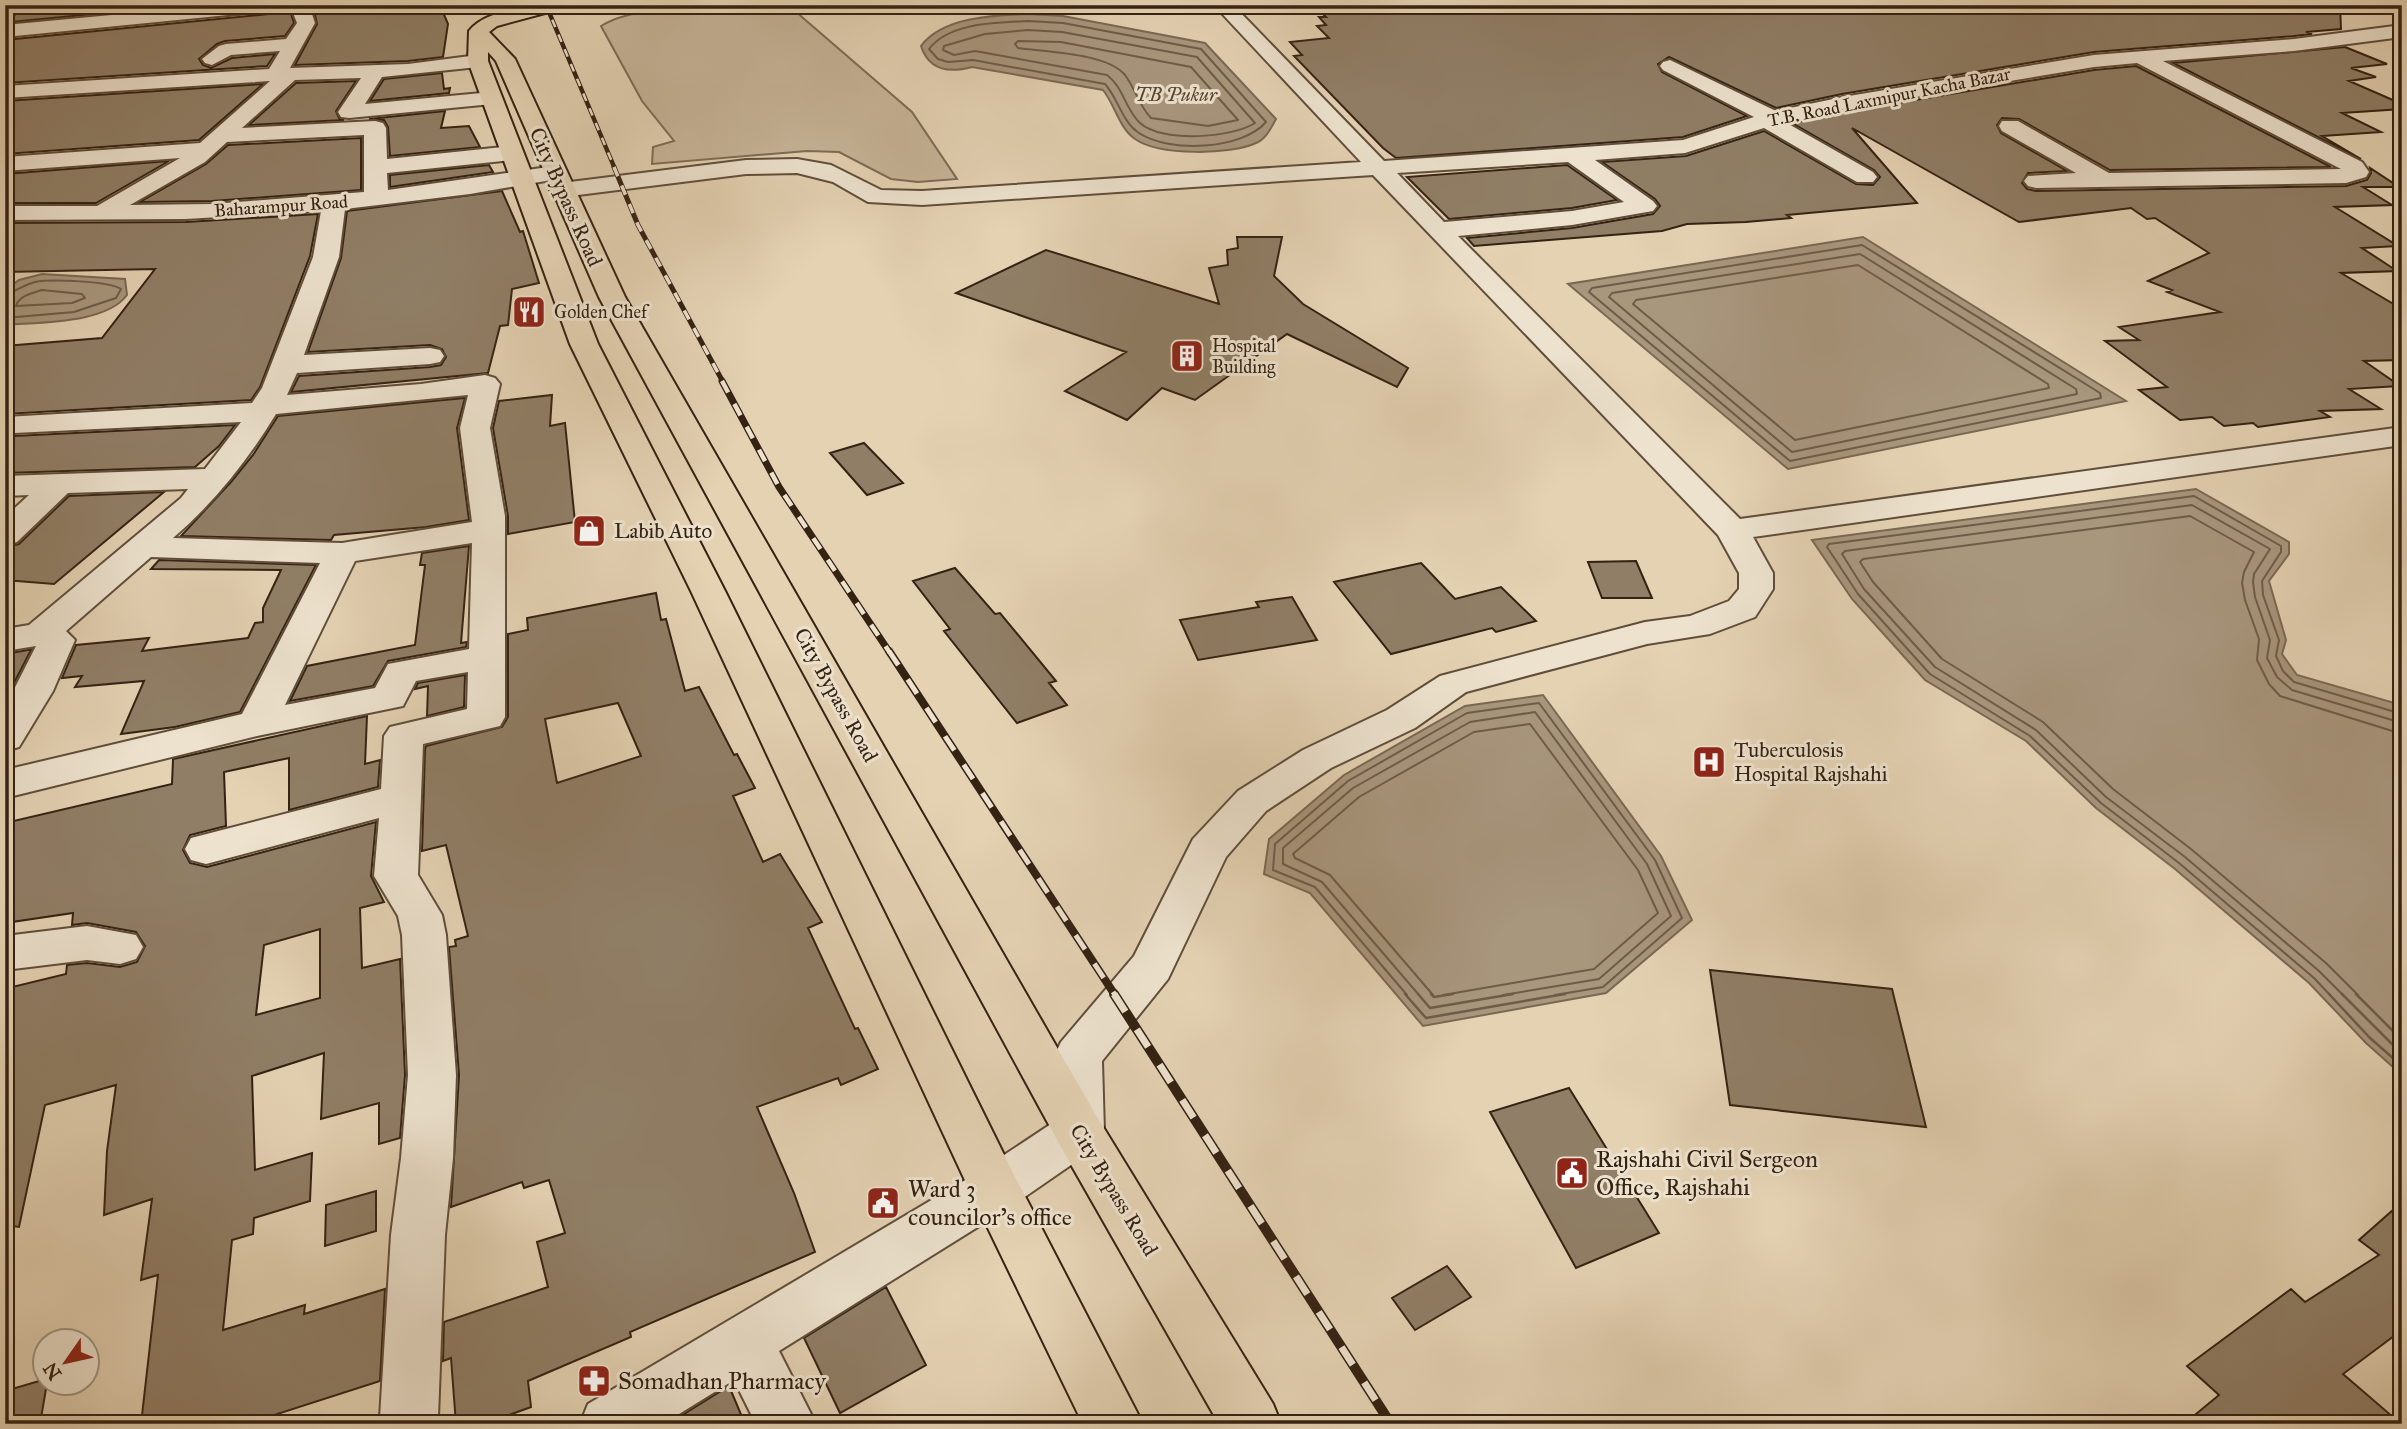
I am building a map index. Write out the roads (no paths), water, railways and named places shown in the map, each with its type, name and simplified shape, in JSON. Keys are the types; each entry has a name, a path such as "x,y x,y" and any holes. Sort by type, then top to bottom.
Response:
{"main road":[{"path":"554,5 490,22 478,46 492,98 538,174 584,344 708,591 995,1189 1114,1424"},
{"name":"City Bypass Road","path":"478,46 505,59 538,174 612,297 1079,1132 1252,1424"}],"street":[{"path":"5,31 279,5"},
{"path":"99,212 158,182 264,100 282,75 293,44 306,23 302,13 312,5"},
{"path":"609,1424 995,1189 1079,1132 1078,1056 1152,967 1208,850 1252,801 1317,758 1401,719 1453,684 1645,633 1697,626 1742,609 1756,589 1756,573 1732,530 1438,230 1223,5"},
{"name":"T.B. Road Laxmipur Kacha Bazar","path":"538,174 797,166 823,170 876,197 922,198 1573,156 1685,146 1769,119 1890,93 2094,61 2402,31"},
{"path":"5,43 63,38"},
{"path":"5,92 131,83 209,69 226,50 293,44"},
{"path":"64,88 82,72 209,69 282,75 376,71 478,46"},
{"path":"2036,181 2346,176 2358,173 2354,167 2141,58"},
{"path":"1670,66 1769,119 1865,177"},
{"path":"376,71 349,112 492,98"},
{"path":"115,104 131,83"},
{"path":"14,113 41,89"},
{"path":"2010,126 2101,178"},
{"path":"5,164 375,128 373,167 376,199"},
{"path":"1438,230 1572,218 1645,206 1573,156"},
{"path":"373,167 538,174"},
{"name":"Baharampur Road","path":"5,213 211,211 334,203 538,174"},
{"path":"23,637 192,505 244,441 286,365 326,257 334,203"},
{"path":"286,365 430,356"},
{"path":"14,424 263,409 485,384 475,428 488,530 486,718 404,736 396,876 420,915 424,935 432,1075 427,1158 418,1235 409,1418 412,1424"},
{"path":"1732,530 2402,436"},
{"path":"5,486 214,478"},
{"path":"5,535 58,485"},
{"path":"141,547 342,553 488,530"},
{"path":"257,723 342,553"},
{"path":"5,738 34,691 57,640 23,637"},
{"path":"5,784 257,723 390,697 401,672 487,657"},
{"path":"206,849 401,798"},
{"path":"5,953 87,943 120,947"},
{"path":"744,1342 787,1424"}],"water":[{"name":"TB Pukur","path":"1000,15 1063,16 1205,43 1276,119 1263,139 1230,150 1177,151 1146,145 1135,139 1121,123 1103,90 972,67 948,70 929,61 921,46 930,36 955,23"},
{"path":"1863,237 2126,401 1788,469 1568,284"},
{"path":"42,274 125,279 127,295 104,312 88,316 53,322 5,325 5,290 19,280"},
{"path":"2196,489 2289,542 2289,554 2269,581 2286,640 2282,654 2297,675 2398,704 2402,717 2402,1075 2366,1043 2309,983 2175,869 2096,808 2026,741 1925,680 1852,599 1812,540"},
{"path":"1543,695 1661,856 1692,920 1606,993 1423,1026 1310,893 1264,874 1269,839 1344,775 1465,706"}],"railway":[{"path":"546,5 615,169"},
{"path":"614,167 638,225 723,382"},
{"path":"722,381 779,487 890,653"},
{"path":"889,651 1115,995"},
{"path":"1114,994 1391,1424"}],"place":[{"name":"Golden Chef","path":"529,312"},
{"name":"Hospital Building","path":"1187,356"},
{"name":"Labib Auto","path":"589,531"},
{"name":"Tuberculosis Hospital Rajshahi","path":"1709,762"},
{"name":"Rajshahi Civil Sergeon Office, Rajshahi","path":"1572,1173"},
{"name":"Ward 3 councilor's office","path":"883,1203"},
{"name":"Somadhan Pharmacy","path":"594,1381"}]}
